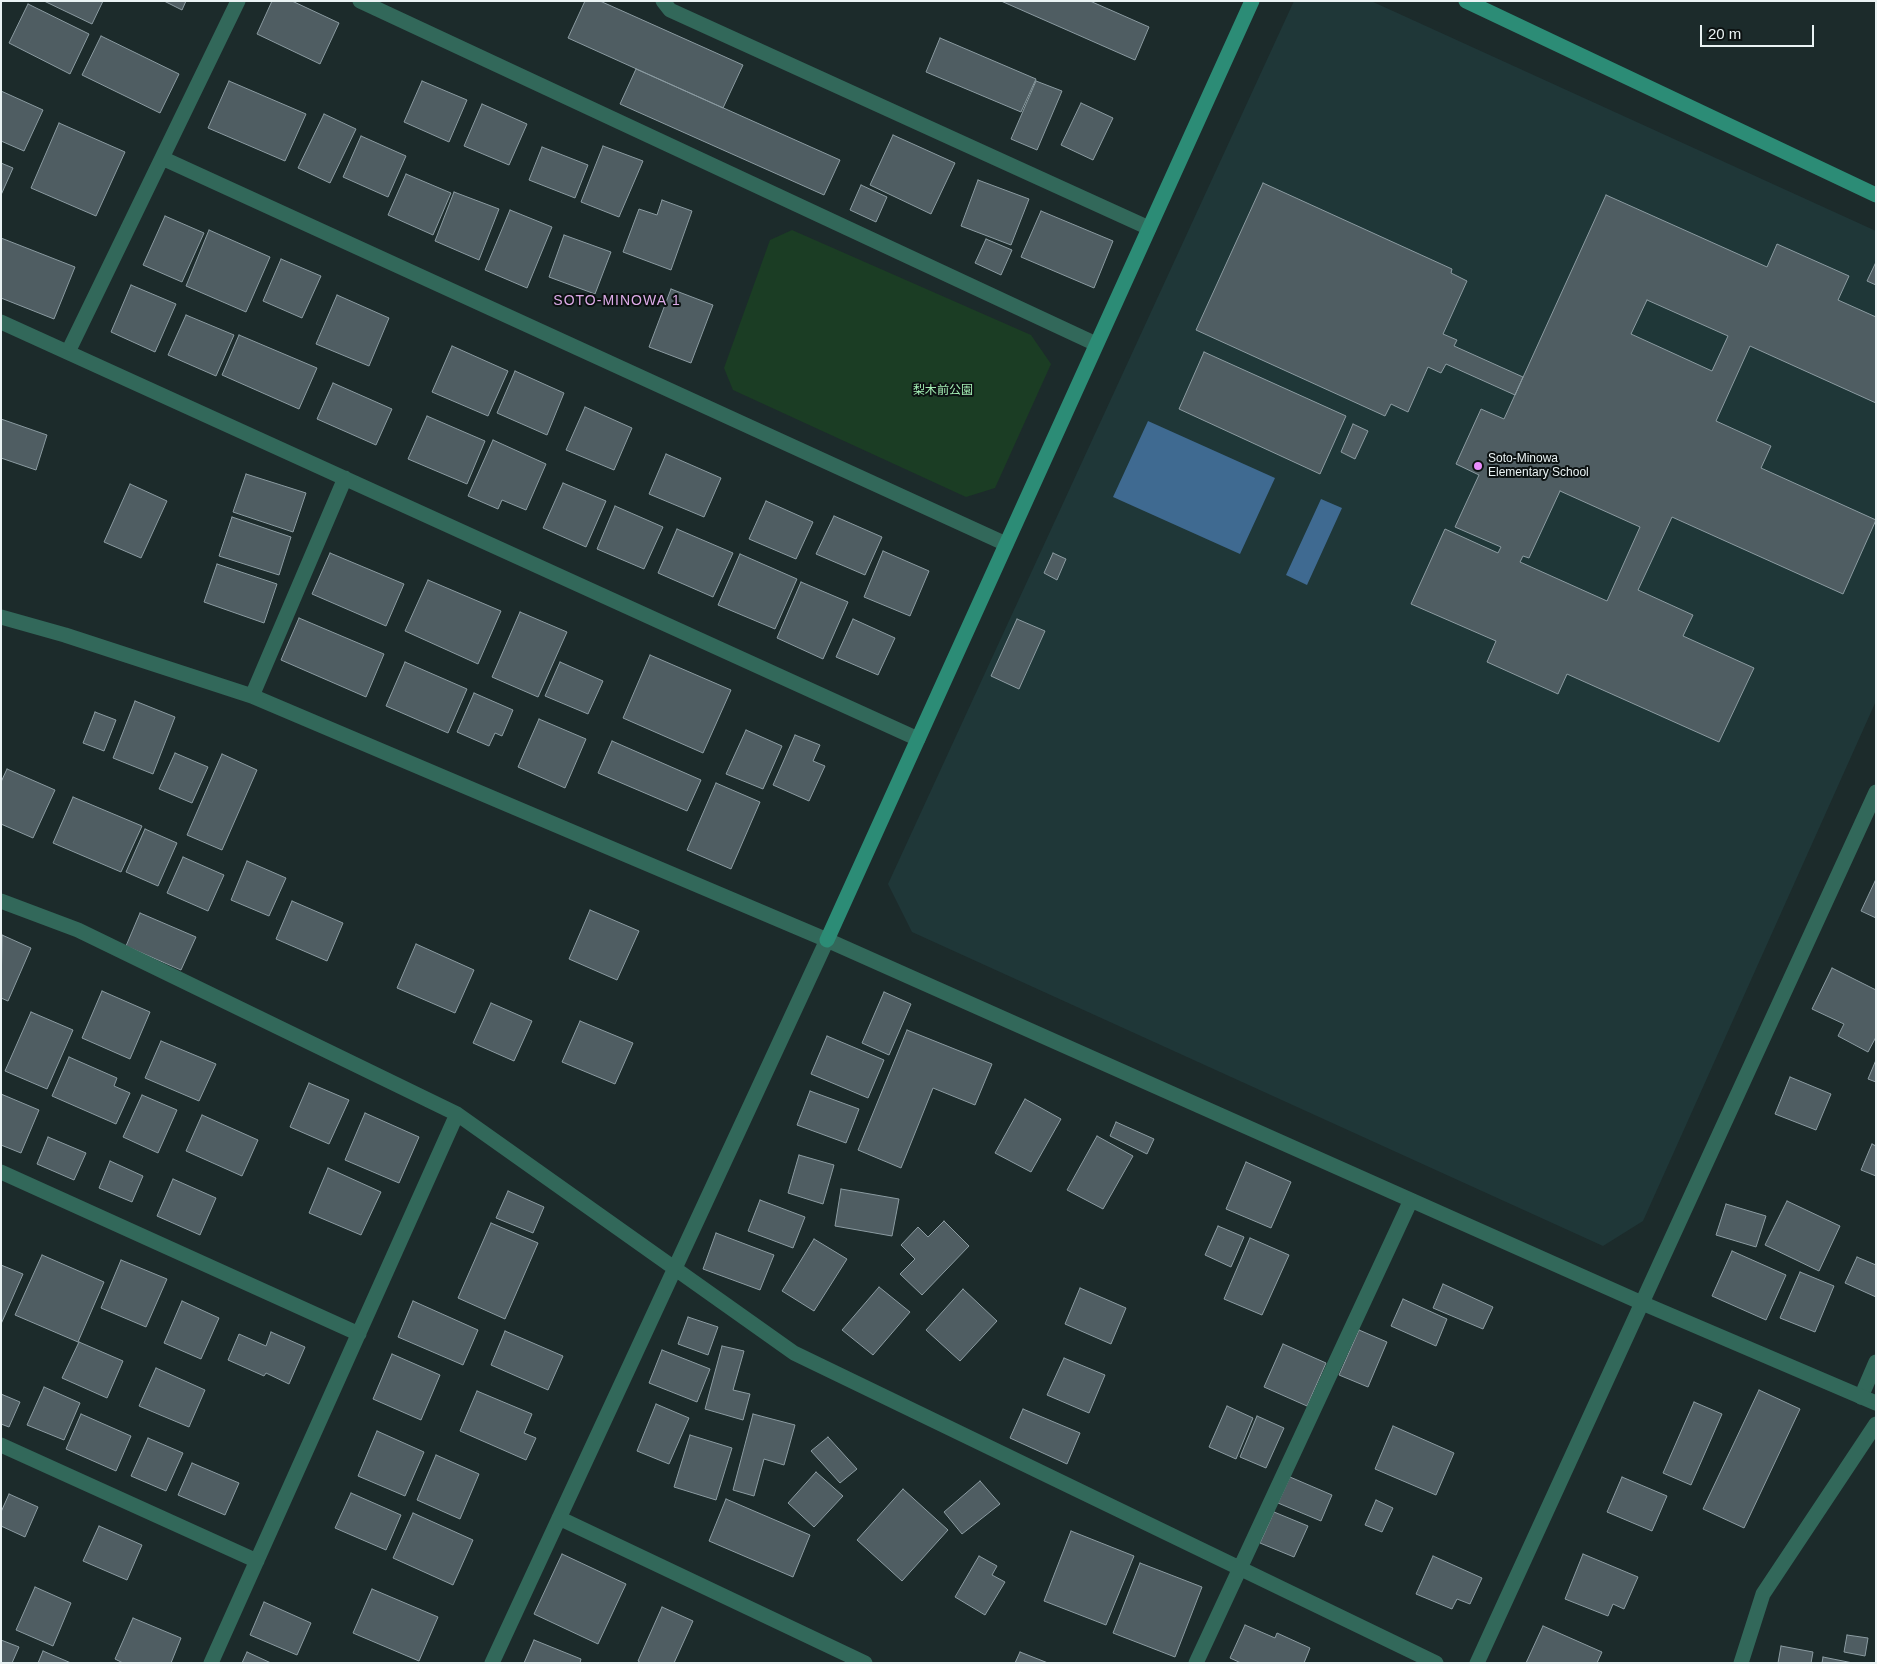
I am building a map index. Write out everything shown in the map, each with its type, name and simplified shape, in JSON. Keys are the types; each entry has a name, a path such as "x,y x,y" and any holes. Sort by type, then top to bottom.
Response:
{"street":[{"path":"68,352 238,1"},
{"path":"360,1 1096,344"},
{"path":"664,1 670,10 1149,228"},
{"path":"492,1663 827,940 1252,1"},
{"path":"1466,1 1876,195"},
{"path":"162,158 1006,544"},
{"path":"1,322 918,739"},
{"path":"252,696 345,478"},
{"path":"1,617 64,634 252,696 827,940 1642,1303 1876,1403"},
{"path":"1476,1663 1876,792"},
{"path":"1,901 78,930 457,1114 794,1353 1436,1663"},
{"path":"211,1663 457,1114"},
{"path":"1,1172 359,1334"},
{"path":"1196,1663 1411,1200"},
{"path":"1861,1397 1876,1362"},
{"path":"1741,1663 1763,1594 1876,1424"},
{"path":"1,1445 257,1561"},
{"path":"559,1518 866,1663"}],"shaded area":[{"name":"Soto-Minowa Elementary School","path":"1294,1 1371,1 1876,231 1876,701 1643,1221 1603,1246 912,932 888,884"}],"green space":[{"name":"梨木前公園","path":"792,230 1031,335 1051,364 995,488 966,497 733,390 724,368 770,240"}],"water":[{"path":"1148,421 1275,478 1240,554 1113,497"},
{"path":"1321,499 1342,508 1307,585 1286,575"}],"building":[{"path":"44,1 103,1 92,24"},
{"path":"164,1 186,1 182,10"},
{"path":"272,1 292,1 339,23 320,64 257,34"},
{"path":"585,1 600,1 743,65 723,108 568,38"},
{"path":"1001,1 1090,1 1149,27 1135,60"},
{"path":"28,4 89,34 70,74 9,43"},
{"path":"101,36 179,74 160,113 82,75"},
{"path":"940,38 1036,79 1021,112 926,72"},
{"path":"636,69 840,160 824,195 620,104"},
{"path":"229,81 306,114 285,161 208,128"},
{"path":"422,81 467,100 449,142 404,122"},
{"path":"1036,81 1062,91 1037,150 1011,139"},
{"path":"1,91 43,110 24,151 1,141"},
{"path":"1081,103 1113,118 1093,160 1061,145"},
{"path":"482,104 527,124 509,165 464,146"},
{"path":"324,114 356,129 330,183 298,168"},
{"path":"59,123 125,152 96,216 31,188"},
{"path":"893,135 955,163 931,214 870,185"},
{"path":"361,136 406,156 388,197 343,177"},
{"path":"603,146 643,161 619,217 581,202"},
{"path":"542,147 588,165 575,198 529,180"},
{"path":"1,163 13,168 1,195"},
{"path":"406,174 451,193 433,235 388,215"},
{"path":"978,180 1029,199 1011,245 961,226"},
{"path":"1263,183 1452,269 1451,273 1467,281 1443,334 1457,340 1454,346 1523,377 1515,395 1446,364 1441,373 1428,367 1408,412 1391,404 1385,416 1196,330"},
{"path":"861,185 887,197 876,222 850,210"},
{"path":"454,192 499,209 479,260 435,241"},
{"path":"1606,195 1767,267 1777,244 1849,276 1838,300 1876,317 1876,403 1750,346 1716,421 1771,446 1761,468 1876,520 1843,594 1672,517 1638,590 1693,615 1683,636 1754,668 1719,742 1567,674 1558,694 1487,662 1496,641 1411,604 1445,529 1498,553 1501,547 1455,527 1479,475 1456,464 1481,409 1504,419","holes":["1647,300 1728,336 1712,371 1631,334","1560,491 1640,527 1607,601 1520,562 1523,556 1529,558"]},
{"path":"662,200 692,211 671,270 623,252 639,209 657,215"},
{"path":"510,210 552,227 527,288 485,270"},
{"path":"1041,211 1113,241 1094,288 1021,257"},
{"path":"165,216 204,233 182,282 143,265"},
{"path":"209,230 270,257 246,312 186,286"},
{"path":"564,235 611,252 595,294 549,277"},
{"path":"1,238 75,267 54,319 1,298"},
{"path":"986,239 1012,250 1001,275 975,263"},
{"path":"281,259 321,276 302,318 263,301"},
{"path":"1876,262 1876,285 1867,281"},
{"path":"131,285 176,304 155,352 111,332"},
{"path":"671,289 713,305 691,363 649,347"},
{"path":"337,295 389,318 369,366 316,344"},
{"path":"186,315 234,335 216,376 168,355"},
{"path":"239,335 317,368 299,409 222,375"},
{"path":"452,346 508,371 488,416 432,392"},
{"path":"1204,352 1346,416 1320,474 1179,409"},
{"path":"515,371 564,393 547,435 497,413"},
{"path":"333,383 392,409 376,445 317,419"},
{"path":"585,407 632,428 614,470 566,450"},
{"path":"427,416 485,441 467,484 408,459"},
{"path":"1,419 47,435 36,470 1,458"},
{"path":"1353,424 1368,431 1355,459 1341,452"},
{"path":"493,440 546,464 526,510 502,500 498,509 468,496"},
{"path":"666,454 721,478 704,517 649,494"},
{"path":"246,474 306,493 293,532 233,512"},
{"path":"563,483 606,501 586,547 543,528"},
{"path":"130,484 167,501 141,558 104,542"},
{"path":"766,501 813,522 796,559 749,539"},
{"path":"615,506 663,527 644,569 597,549"},
{"path":"834,516 882,537 865,575 816,554"},
{"path":"232,517 291,537 279,575 219,556"},
{"path":"677,529 733,553 713,597 658,573"},
{"path":"883,551 929,571 910,616 864,597"},
{"path":"330,553 404,584 386,626 312,594"},
{"path":"1053,553 1066,559 1057,580 1044,573"},
{"path":"740,554 797,579 775,629 718,605"},
{"path":"217,564 277,584 264,623 204,602"},
{"path":"428,580 501,611 478,664 405,631"},
{"path":"801,582 848,602 823,659 777,638"},
{"path":"520,612 567,632 538,697 492,677"},
{"path":"299,618 384,654 366,697 281,660"},
{"path":"853,619 895,638 878,675 836,657"},
{"path":"1017,619 1045,631 1019,689 991,676"},
{"path":"650,655 731,690 703,753 623,718"},
{"path":"405,662 467,689 448,733 386,706"},
{"path":"560,662 603,681 588,714 545,696"},
{"path":"474,693 513,710 502,736 495,733 489,746 457,732"},
{"path":"135,701 175,717 153,774 113,758"},
{"path":"95,712 116,720 104,751 83,743"},
{"path":"539,719 586,739 565,788 518,767"},
{"path":"746,730 782,746 763,789 726,774"},
{"path":"795,735 820,745 813,761 825,766 809,801 773,785"},
{"path":"612,741 701,780 687,811 598,773"},
{"path":"175,753 208,767 192,803 159,789"},
{"path":"222,754 257,770 222,850 187,835"},
{"path":"7,769 55,790 33,838 1,824 1,782"},
{"path":"716,783 760,802 731,869 687,850"},
{"path":"73,797 142,826 121,872 53,843"},
{"path":"145,829 177,843 158,886 126,872"},
{"path":"183,857 224,875 208,911 167,893"},
{"path":"247,861 286,878 269,916 231,900"},
{"path":"1876,879 1876,918 1861,911"},
{"path":"292,901 343,923 327,961 276,939"},
{"path":"590,910 639,931 617,980 569,959"},
{"path":"140,913 196,937 181,970 126,946"},
{"path":"2,935 31,948 8,1001 1,998"},
{"path":"416,944 474,970 455,1013 397,988"},
{"path":"1832,968 1876,990 1876,1037 1868,1052 1838,1036 1844,1024 1812,1009"},
{"path":"102,991 150,1012 130,1059 82,1038"},
{"path":"884,992 911,1004 889,1055 862,1043"},
{"path":"491,1003 532,1021 514,1061 473,1043"},
{"path":"31,1012 73,1030 47,1089 5,1071"},
{"path":"580,1021 633,1043 615,1084 562,1062"},
{"path":"907,1030 992,1064 975,1105 933,1088 901,1168 858,1150"},
{"path":"827,1036 884,1060 868,1098 811,1074"},
{"path":"161,1041 216,1064 199,1101 145,1078"},
{"path":"69,1057 117,1078 114,1086 130,1093 116,1124 52,1096"},
{"path":"1876,1060 1876,1082 1868,1079"},
{"path":"1790,1077 1831,1094 1816,1130 1775,1114"},
{"path":"309,1083 349,1100 329,1144 290,1127"},
{"path":"810,1091 859,1109 846,1143 797,1125"},
{"path":"1,1094 39,1110 21,1153 1,1145"},
{"path":"142,1095 177,1110 158,1153 123,1137"},
{"path":"1025,1099 1061,1119 1031,1172 995,1153"},
{"path":"365,1113 419,1137 399,1183 345,1160"},
{"path":"202,1115 258,1140 242,1176 186,1151"},
{"path":"1116,1122 1154,1139 1147,1154 1110,1136"},
{"path":"1097,1136 1133,1156 1103,1209 1067,1190"},
{"path":"48,1137 86,1153 74,1180 37,1164"},
{"path":"1872,1144 1876,1146 1876,1176 1861,1170"},
{"path":"799,1155 834,1165 823,1204 788,1193"},
{"path":"110,1161 143,1176 132,1202 99,1188"},
{"path":"1246,1162 1291,1182 1271,1228 1226,1209"},
{"path":"328,1168 381,1192 361,1235 309,1213"},
{"path":"173,1179 216,1198 200,1235 157,1216"},
{"path":"841,1189 899,1199 892,1236 835,1226"},
{"path":"508,1191 544,1207 533,1233 496,1218"},
{"path":"760,1200 805,1217 793,1248 748,1231"},
{"path":"1787,1201 1840,1226 1819,1271 1765,1245"},
{"path":"1726,1204 1766,1216 1756,1247 1716,1235"},
{"path":"944,1221 969,1246 922,1295 900,1274 915,1259 901,1245 918,1227 928,1237"},
{"path":"491,1223 538,1243 505,1319 458,1298"},
{"path":"1218,1226 1244,1237 1231,1267 1205,1255"},
{"path":"716,1233 774,1255 760,1290 703,1269"},
{"path":"1250,1238 1289,1255 1262,1315 1224,1299"},
{"path":"814,1239 847,1259 814,1311 782,1291"},
{"path":"1732,1251 1786,1275 1766,1320 1712,1296"},
{"path":"42,1255 104,1282 78,1342 15,1315"},
{"path":"1857,1257 1876,1265 1876,1297 1845,1283"},
{"path":"121,1260 167,1279 146,1327 101,1308"},
{"path":"1,1265 23,1274 1,1324"},
{"path":"1800,1272 1834,1286 1815,1332 1780,1318"},
{"path":"1443,1284 1493,1307 1483,1329 1433,1308"},
{"path":"879,1287 910,1312 873,1355 842,1330"},
{"path":"1080,1288 1126,1308 1111,1344 1065,1324"},
{"path":"963,1289 997,1321 960,1361 926,1330"},
{"path":"1403,1299 1447,1319 1436,1346 1391,1326"},
{"path":"182,1301 219,1318 201,1359 164,1343"},
{"path":"413,1301 478,1330 463,1365 398,1337"},
{"path":"688,1317 718,1327 708,1355 678,1344"},
{"path":"1359,1330 1387,1342 1368,1387 1339,1375"},
{"path":"505,1331 563,1356 548,1390 491,1365"},
{"path":"271,1332 305,1347 289,1384 266,1373 264,1376 228,1360 239,1334 266,1346"},
{"path":"79,1342 123,1361 107,1398 62,1378"},
{"path":"1283,1344 1326,1363 1307,1406 1264,1387"},
{"path":"722,1346 744,1351 733,1390 750,1394 743,1420 705,1409"},
{"path":"662,1350 710,1369 697,1402 649,1383"},
{"path":"392,1354 440,1375 421,1420 373,1399"},
{"path":"1064,1358 1105,1375 1089,1413 1047,1395"},
{"path":"156,1368 205,1390 189,1427 139,1406"},
{"path":"44,1387 80,1403 64,1440 27,1425"},
{"path":"1759,1390 1800,1409 1744,1528 1703,1509"},
{"path":"477,1391 532,1414 524,1433 536,1438 526,1460 460,1431"},
{"path":"1,1394 20,1402 9,1427 1,1424"},
{"path":"1694,1402 1722,1414 1691,1485 1663,1473"},
{"path":"656,1404 689,1418 669,1464 637,1451"},
{"path":"1227,1406 1253,1418 1236,1459 1209,1447"},
{"path":"1023,1409 1080,1433 1067,1464 1010,1438"},
{"path":"81,1414 131,1436 116,1471 66,1449"},
{"path":"753,1414 795,1425 784,1465 764,1459 754,1496 733,1490"},
{"path":"1257,1416 1284,1428 1266,1468 1240,1457"},
{"path":"1393,1426 1454,1453 1436,1495 1375,1469"},
{"path":"377,1431 424,1452 405,1496 358,1476"},
{"path":"690,1435 732,1448 716,1500 674,1487"},
{"path":"828,1437 857,1469 840,1483 811,1451"},
{"path":"148,1438 183,1453 166,1491 131,1476"},
{"path":"436,1455 479,1474 460,1519 417,1500"},
{"path":"192,1463 239,1483 225,1515 178,1495"},
{"path":"816,1472 843,1496 814,1527 788,1503"},
{"path":"1290,1477 1332,1495 1321,1521 1278,1503"},
{"path":"1622,1477 1667,1496 1652,1531 1607,1512"},
{"path":"980,1481 1000,1504 962,1534 944,1512"},
{"path":"903,1489 948,1530 902,1581 857,1540"},
{"path":"351,1493 401,1515 386,1550 335,1528"},
{"path":"9,1494 38,1507 25,1537 1,1526 1,1512"},
{"path":"726,1499 810,1535 793,1577 709,1541"},
{"path":"1376,1500 1393,1508 1382,1532 1365,1525"},
{"path":"1274,1512 1308,1526 1294,1557 1260,1543"},
{"path":"413,1513 473,1540 453,1585 393,1558"},
{"path":"99,1526 142,1545 127,1580 83,1561"},
{"path":"1071,1531 1134,1556 1106,1625 1044,1601"},
{"path":"562,1554 626,1584 598,1644 534,1614"},
{"path":"1583,1554 1638,1577 1624,1609 1613,1604 1608,1616 1565,1599"},
{"path":"979,1556 997,1566 992,1575 1005,1582 985,1615 955,1597"},
{"path":"1433,1556 1482,1578 1470,1604 1457,1599 1452,1609 1416,1594"},
{"path":"1140,1563 1202,1587 1175,1657 1113,1633"},
{"path":"35,1587 71,1603 53,1646 16,1630"},
{"path":"372,1589 438,1617 419,1661 353,1633"},
{"path":"264,1602 311,1623 297,1655 250,1635"},
{"path":"662,1607 693,1621 674,1663 641,1663 638,1661"},
{"path":"133,1618 181,1638 171,1663 123,1663 115,1659"},
{"path":"1245,1625 1275,1638 1277,1633 1310,1648 1304,1663 1241,1663 1230,1658"},
{"path":"1543,1626 1602,1652 1597,1663 1526,1663"},
{"path":"1847,1635 1868,1638 1865,1656 1844,1652"},
{"path":"1,1640 19,1647 12,1663 1,1663"},
{"path":"534,1640 581,1659 580,1663 524,1663"},
{"path":"1781,1646 1813,1652 1811,1663 1778,1663"},
{"path":"43,1651 71,1663 38,1663"},
{"path":"247,1652 271,1663 242,1663"},
{"path":"1020,1652 1048,1663 1015,1663"},
{"path":"1823,1657 1853,1663 1822,1663"}],"place":[{"name":"Soto-Minowa Elementary School","path":"1478,466"}],"district":[{"name":"SOTO-MINOWA 1","path":"617,301"}]}
